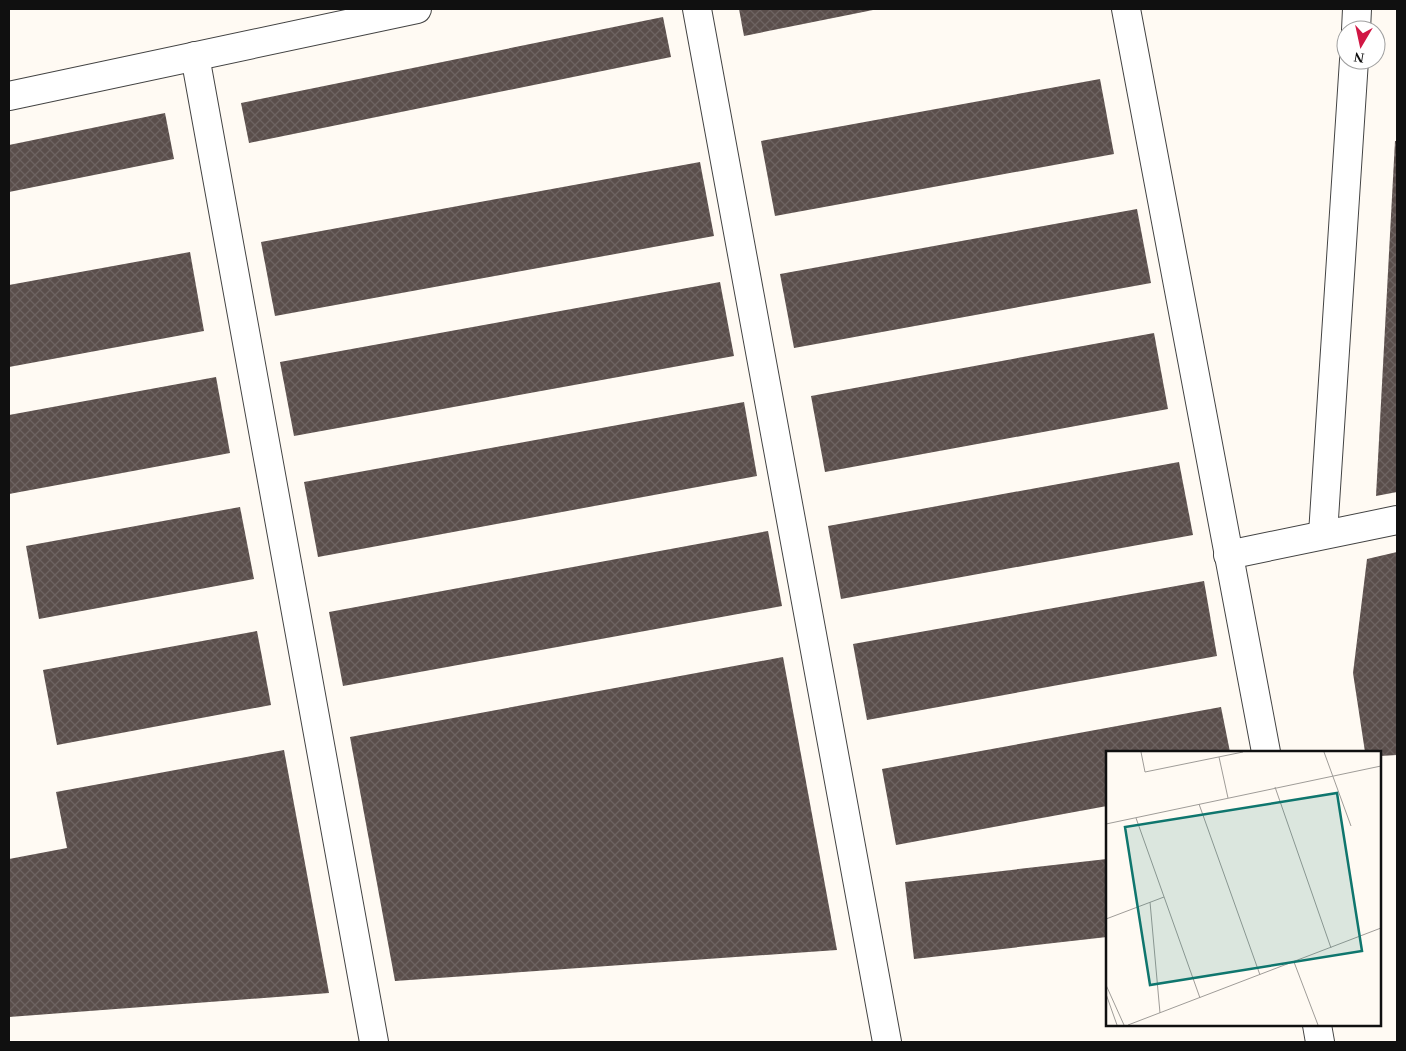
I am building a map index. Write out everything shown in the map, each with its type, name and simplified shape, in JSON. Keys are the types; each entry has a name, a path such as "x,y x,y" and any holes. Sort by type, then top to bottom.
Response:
{"street":[{"path":"9,96 417,9"},
{"path":"697,9 887,1042"},
{"path":"1126,9 1266,751"},
{"path":"194,56 374,1042"},
{"path":"1323,534 1353,70"},
{"path":"1228,555 1397,520"},
{"path":"1317,1026 1320,1042"}],"building":[{"path":"739,9 873,9 873,10 744,36"},
{"path":"663,17 671,57 249,143 241,103"},
{"path":"1100,79 1114,154 775,216 761,141"},
{"path":"165,113 174,159 9,192 9,145"},
{"path":"1395,141 1397,141 1397,492 1376,496"},
{"path":"700,162 714,236 275,316 261,242"},
{"path":"1137,209 1151,283 794,348 780,274"},
{"path":"190,252 204,331 9,367 9,285"},
{"path":"720,282 734,356 294,436 280,362"},
{"path":"1154,333 1168,409 825,472 811,396"},
{"path":"216,377 230,453 9,494 9,415"},
{"path":"744,402 757,476 318,557 304,482"},
{"path":"1179,462 1193,535 841,599 828,526"},
{"path":"240,507 254,579 39,619 26,546"},
{"path":"768,531 782,606 343,686 329,612"},
{"path":"1397,552 1397,755 1381,756 1381,751 1365,751 1353,673 1367,559"},
{"path":"1204,581 1217,656 867,720 853,644"},
{"path":"257,631 271,705 57,745 43,670"},
{"path":"783,657 837,950 395,981 350,737"},
{"path":"1221,707 1230,751 1106,751 1106,806 896,845 882,769"},
{"path":"284,750 329,993 9,1017 9,859 67,848 56,792"},
{"path":"1106,859 1106,937 914,959 905,882"}]}
